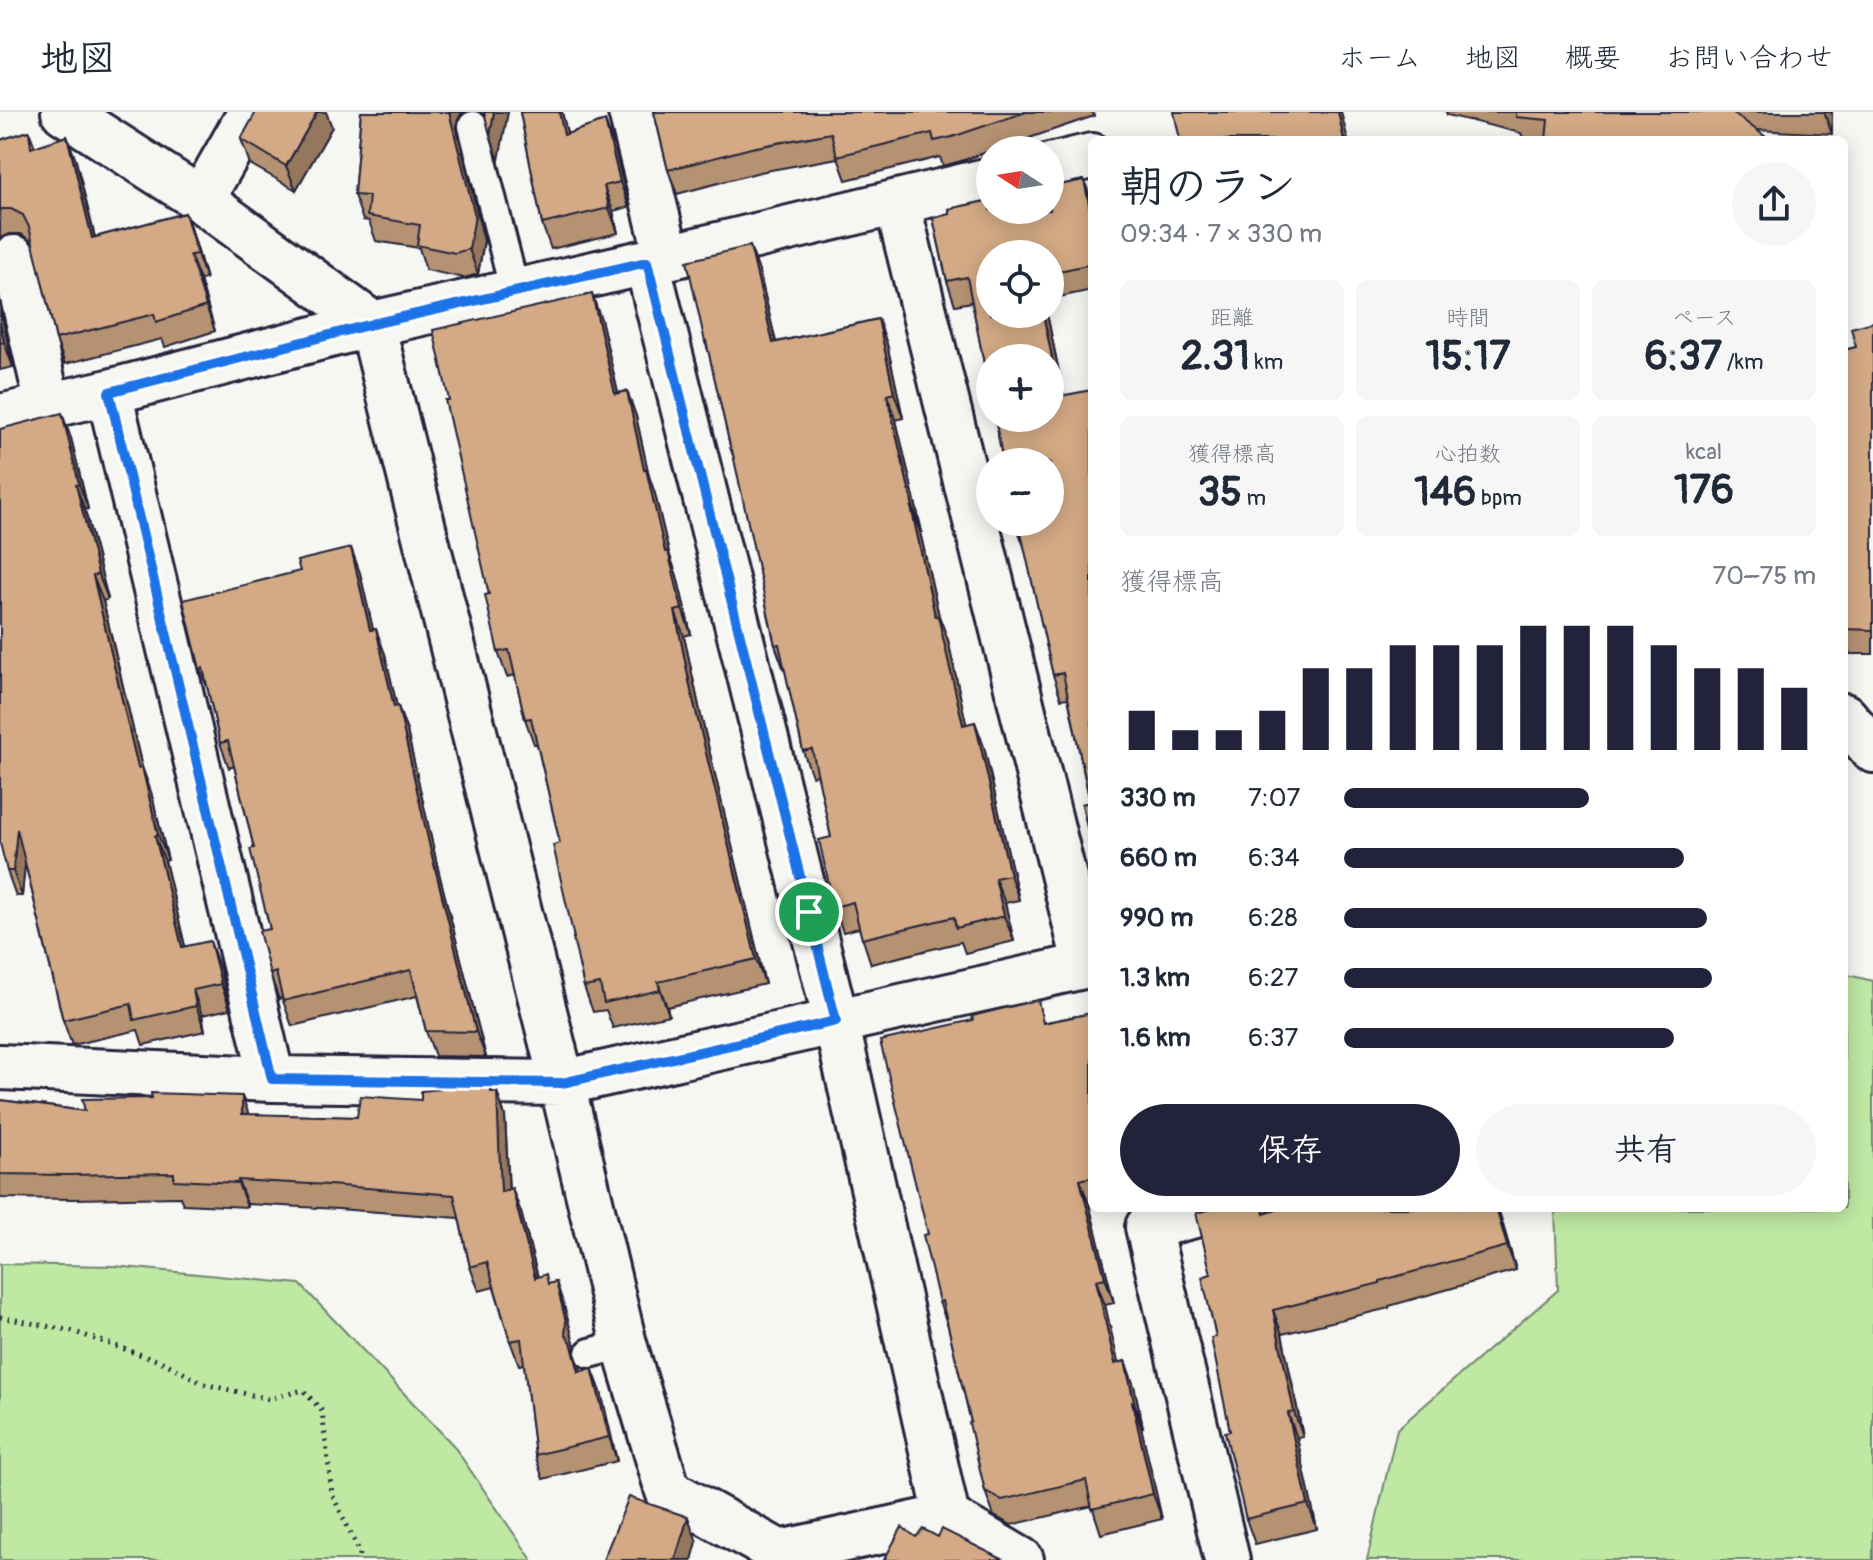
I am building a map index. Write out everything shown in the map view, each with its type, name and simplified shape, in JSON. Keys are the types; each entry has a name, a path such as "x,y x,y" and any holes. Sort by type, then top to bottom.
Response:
{"street":[{"path":"64,112 201,200 372,324 562,1083 607,1349 668,1491 780,1553 947,1517 1021,1560"},
{"path":"201,200 251,112"},
{"path":"631,112 657,259 836,1021 947,1517"},
{"path":"1064,163 1088,157"},
{"path":"0,417 372,324 976,183"},
{"path":"897,202 1088,961"},
{"path":"14,258 48,405"},
{"path":"109,392 272,1079"},
{"path":"1848,721 1873,750"},
{"path":"2,1057 272,1079 562,1083 1088,965"},
{"path":"1206,1212 1148,1227 1227,1560"}],"lane":[{"path":"473,126 515,292"}],"path":[{"path":"0,1317 72,1331 165,1363 204,1384 269,1399 303,1390 322,1411 332,1494 360,1553 359,1560"}],"green space":[{"path":"1848,975 1873,981 1873,1560 1367,1560 1397,1429 1558,1290 1555,1212 1848,1212"},
{"path":"0,1264 114,1266 300,1284 453,1445 532,1560 0,1560"}],"building":[{"path":"256,112 317,112 286,166 241,139"},
{"path":"361,112 449,112 475,216 469,249 455,253 417,245 420,225 367,216 369,196 354,195"},
{"path":"484,112 494,112 490,135"},
{"path":"520,112 559,112 564,135 605,121 620,182 604,186 609,208 542,224"},
{"path":"654,112 1026,112 934,141 932,133 837,156 831,133 751,148 668,170"},
{"path":"1174,112 1338,112 1343,136 1179,136"},
{"path":"1516,112 1732,112 1765,136 1546,136 1548,120 1516,117"},
{"path":"29,131 31,148 67,136 92,238 185,213 197,254 190,255 206,306 156,322 154,314 56,339 29,227 23,215 11,209 0,209 0,140"},
{"path":"1084,180 1088,200 1088,265 1064,270 1064,240 976,240 976,323 967,277 947,281 933,218 950,214 949,209 976,203 976,224 1064,224 1064,184"},
{"path":"750,246 773,343 878,319 894,393 887,395 935,616 938,616 963,725 975,722 1010,875 995,878 1004,916 956,928 954,917 862,939 853,902 834,907 819,840 831,837 812,749 803,751 779,644 775,645 687,261"},
{"path":"592,294 615,394 627,391 665,552 668,551 682,609 675,611 691,691 756,959 658,982 660,990 604,1003 600,984 584,987 553,845 560,843 531,718 525,719 509,650 498,652 485,595 489,594 445,400 449,400 433,330"},
{"path":"1873,322 1873,630 1848,629 1848,349 1856,347 1851,328"},
{"path":"977,328 1046,328 1049,344 980,344"},
{"path":"1088,391 1088,792 1063,673 1053,675 1022,536 1064,536 1064,448 1000,448 998,432 1064,432 1064,395"},
{"path":"62,413 98,574 93,576 138,768 142,767 182,947 210,941 221,984 193,990 196,1006 134,1020 131,1004 63,1020 17,829 13,871 7,871 0,843 0,429"},
{"path":"351,548 370,630 376,629 394,707 398,706 476,1032 426,1031 411,970 283,1001 276,972 270,974 259,931 270,929 250,849 254,848 228,741 220,743 183,600 300,571 297,561"},
{"path":"1088,802 1088,831 1082,804"},
{"path":"1038,1000 1043,1023 1088,1014 1088,1178 1080,1180 1105,1278 1096,1280 1115,1364 1125,1361 1153,1494 1092,1509 1086,1480 1002,1500 985,1491 942,1301 939,1302 923,1235 928,1234 880,1041 973,1020 972,1016"},
{"path":"439,1082 489,1083 491,1092 497,1092 501,1192 512,1188 535,1278 546,1274 548,1284 556,1282 566,1322 565,1334 571,1342 579,1372 592,1368 609,1437 535,1455 521,1339 510,1341 487,1262 470,1267 454,1195 238,1180 238,1183 174,1180 174,1173 0,1174 0,1100 85,1111 82,1099 152,1098 151,1093 242,1096 242,1114 357,1117 360,1096 421,1100 421,1091 440,1089"},
{"path":"1497,1212 1507,1246 1273,1310 1294,1412 1288,1413 1308,1504 1246,1519 1225,1432 1230,1431 1211,1338 1216,1337 1202,1277 1211,1274 1196,1213"},
{"path":"629,1497 688,1517 675,1560 603,1560"},
{"path":"902,1527 916,1537 923,1529 938,1537 942,1529 1004,1560 884,1560"}],"route":[{"path":"647,262 809,912 836,1021 562,1083 272,1079 109,392 372,324 647,262"}]}
